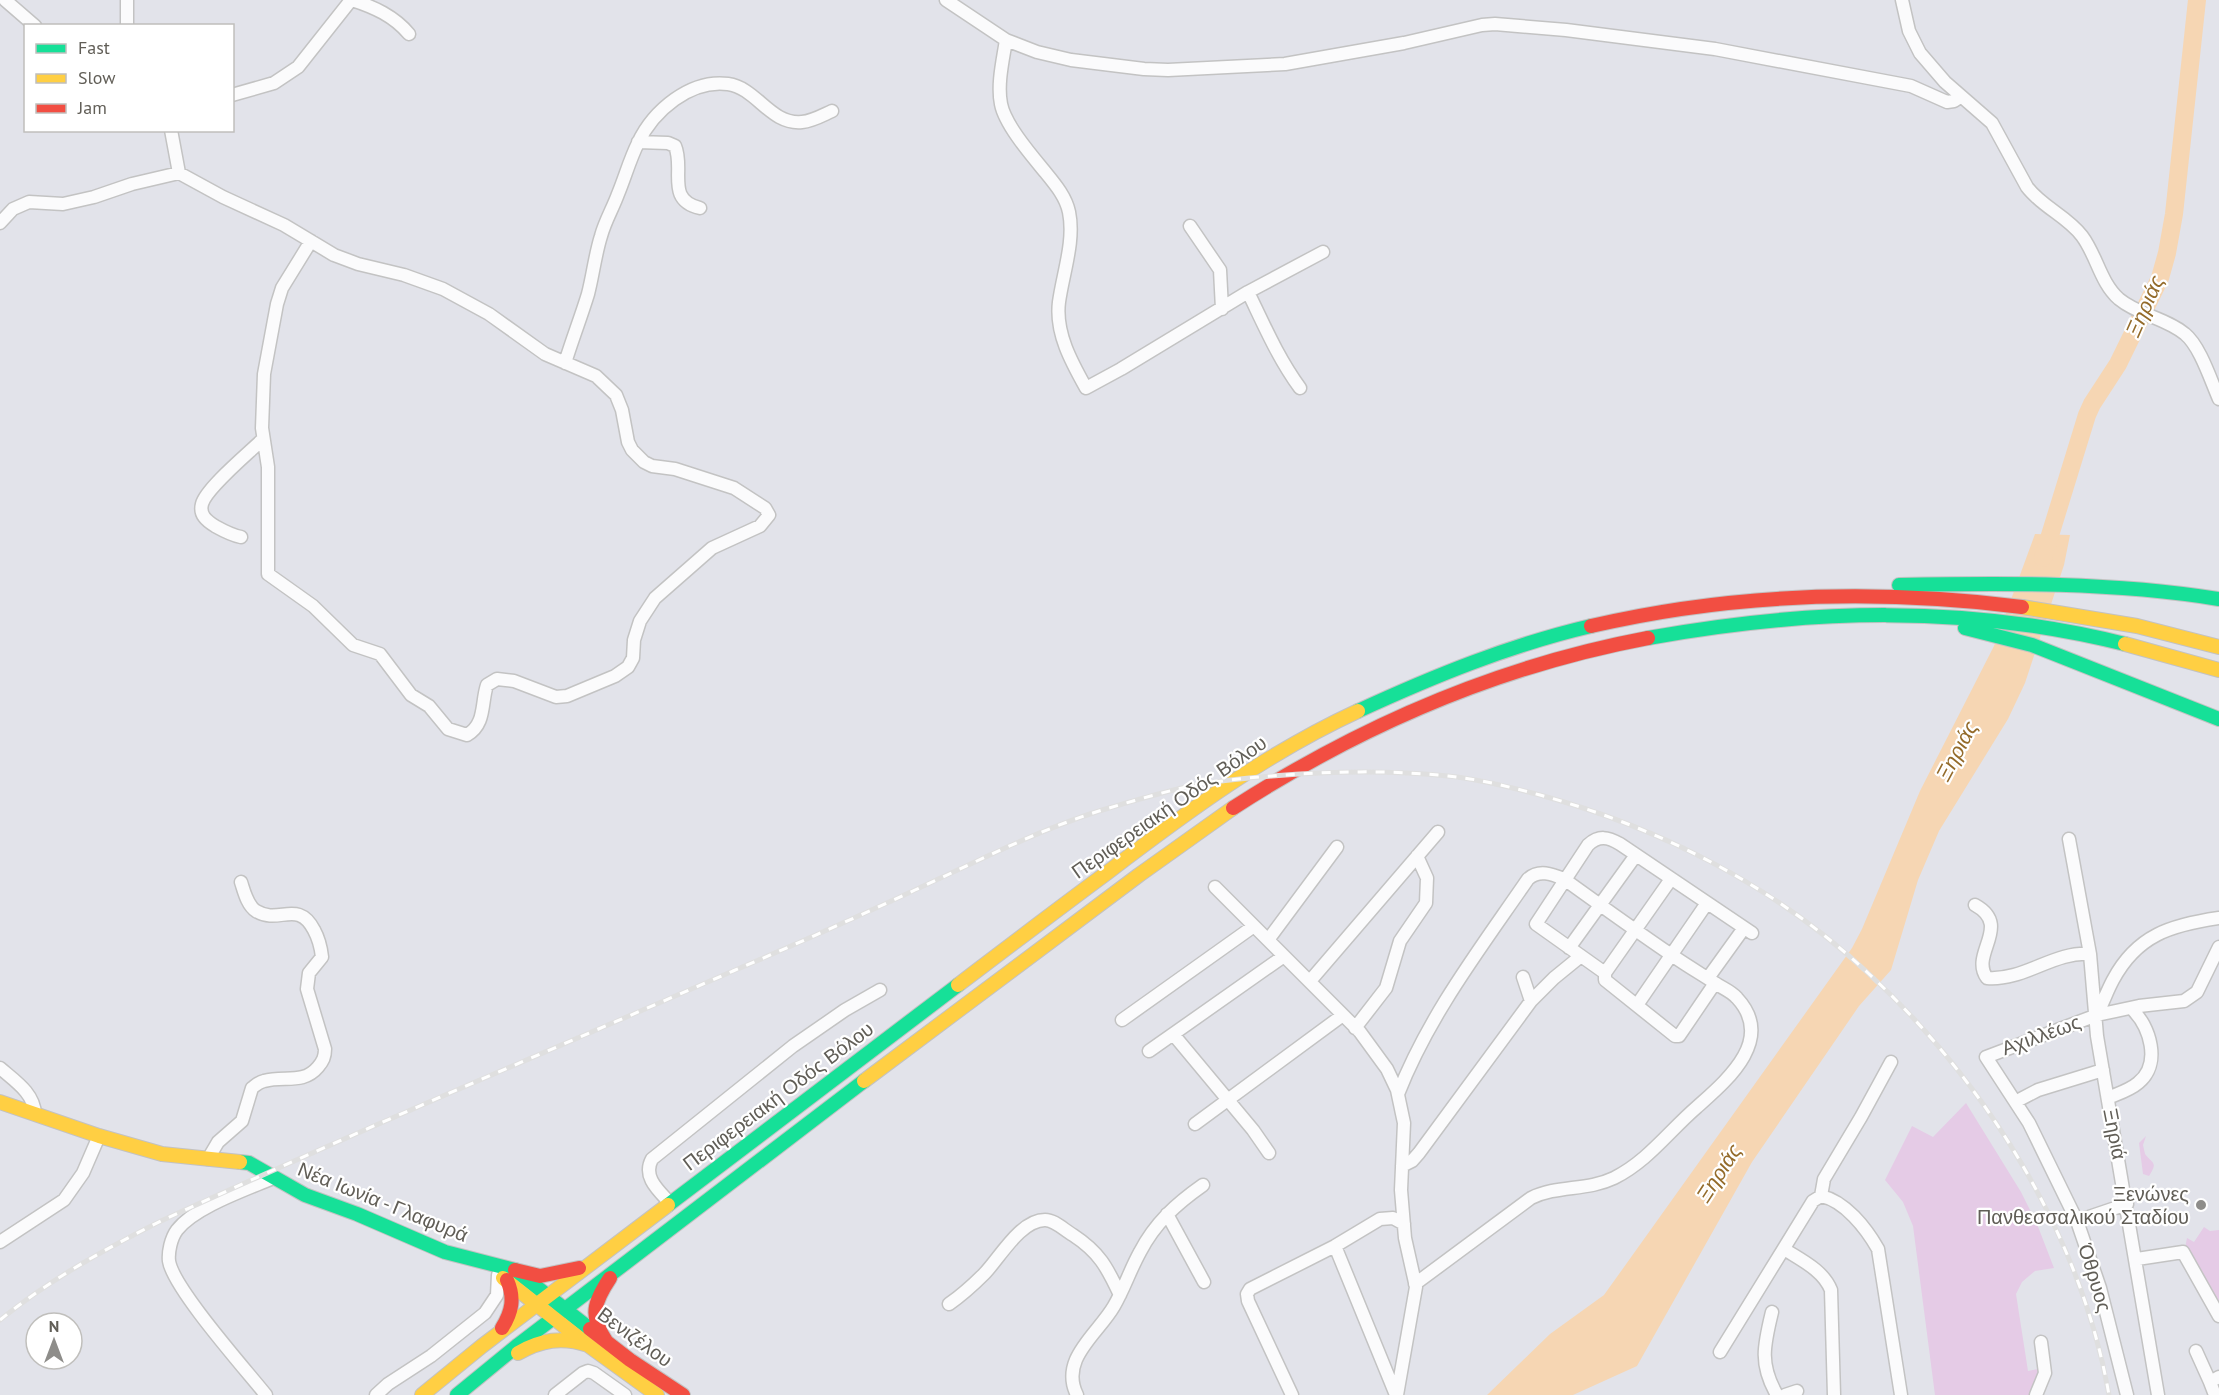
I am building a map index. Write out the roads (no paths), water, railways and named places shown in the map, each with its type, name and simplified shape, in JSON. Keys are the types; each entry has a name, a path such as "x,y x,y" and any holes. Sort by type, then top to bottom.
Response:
{"main road":[{"path":"1839,594 1898,585 2066,583 2150,588 2219,599"},
{"name":"Περιφερειακή Οδός Βόλου","path":"422,1395 499,1333 1171,824 1278,752 1423,681 1487,656 1552,635 1619,620 1703,604 1746,599 1839,594 1993,602 2050,609 2162,631 2219,647"},
{"name":"Περιφερειακή Οδός Βόλου","path":"457,1395 553,1317 997,980 1215,820 1320,755 1437,699 1505,673 1556,658 1690,629 1846,616 1920,614 1990,626 2045,627 2147,649 2219,670"},
{"path":"1990,626 2039,648 2219,719"},
{"name":"Νέα Ιωνία - Γλαφυρά","path":"0,1102 99,1136 162,1154 249,1163 305,1195 357,1214 436,1248 499,1264 507,1275 544,1300 565,1308"},
{"path":"499,1333 513,1306 507,1275 548,1275 591,1264"},
{"path":"606,1341 596,1325 595,1309 598,1298 615,1271"},
{"name":"Νέα Ιωνία - Γλαφυρά","path":"544,1300 553,1317"},
{"name":"Βενιζέλου","path":"565,1308 630,1360 683,1395"},
{"name":"Βενιζέλου","path":"553,1317 657,1395"},
{"path":"484,1371 528,1347 550,1339 567,1339 588,1345"}],"street":[{"path":"4,0 32,24"},
{"path":"127,0 127,24"},
{"path":"234,94 274,83 298,68 351,0 383,12 403,26 409,34"},
{"path":"946,0 1006,40 1037,52 1071,60 1168,70 1285,64 1404,43 1482,25 1512,25 1715,49 1911,86 1947,102 1960,97"},
{"path":"1902,0 1914,44 1934,71 1960,97 1992,123 2017,172 2033,195 2072,225 2083,237 2108,286 2121,301 2185,334 2193,343 2219,399"},
{"path":"1006,40 1001,83 1002,109 1027,151 1058,189 1069,211 1070,239 1059,302 1059,323 1074,366 1086,388 1248,292 1323,252"},
{"path":"565,363 588,292 601,235 638,142 665,106 689,91 713,84 736,86 785,121 809,121 832,111"},
{"path":"171,132 179,173"},
{"path":"638,142 675,146 678,160 678,189 690,205 700,208"},
{"path":"0,222 19,205 29,202 63,204 179,173 223,197 284,225 334,255 358,264 404,275 477,306 545,354 596,376 616,396 622,410 628,442 632,450 644,462 652,466 675,469 734,488 765,508 769,515 760,526 712,548 655,598 640,621 634,640 633,658 622,672 567,696 556,697 505,679 492,680 485,691 481,720 477,727 467,735 452,732 444,726 429,706 415,699 406,690 380,654 353,645 313,606 268,574 268,467 263,439 264,374 282,288 311,242"},
{"path":"1190,226 1220,270 1222,309"},
{"path":"1248,292 1284,366 1300,388"},
{"path":"241,537 231,535 208,521 203,516 202,503 209,491 263,439"},
{"path":"1310,981 1438,832"},
{"path":"1605,974 1536,924 1588,845 1598,838 1611,839 1636,855 1748,931 1712,981 1679,1036 1675,1036 1605,980 1605,974 1671,879"},
{"name":"Ξηριά","path":"2069,839 2090,954 2097,1036 2137,1259 2158,1395"},
{"path":"1268,940 1337,847"},
{"path":"1569,948 1636,855"},
{"path":"1355,1028 1386,988 1400,941 1425,906 1428,882 1417,856"},
{"path":"1398,1094 1410,1062 1449,993 1533,875 1544,873 1564,879 1737,998 1744,1006 1750,1020 1749,1044 1743,1060 1729,1078 1633,1167 1597,1185 1542,1193 1531,1198 1415,1284"},
{"path":"208,1159 218,1142 227,1133 237,1128 242,1121 252,1088 267,1080 306,1077 319,1066 325,1057 325,1049 307,989 309,973 322,957 318,937 310,921 301,914 267,915 254,909 248,901 241,882"},
{"path":"1215,888 1355,1028 1381,1060 1398,1094 1404,1123 1401,1190 1404,1224 1415,1284 1396,1395"},
{"path":"1637,1005 1707,903"},
{"path":"1976,905 1986,914 1992,926 1981,961 1987,978 2009,977 2069,955 2090,954"},
{"path":"2097,1015 2114,978 2131,954 2144,941 2180,924 2219,918"},
{"path":"1122,1020 1254,926"},
{"name":"Αχιλλέως","path":"1986,1057 2097,1015 2131,1008 2180,1003 2192,997 2219,947"},
{"path":"1149,1052 1284,956"},
{"path":"1402,1166 1412,1161 1419,1153 1531,1001 1581,956"},
{"path":"1523,977 1531,1001"},
{"path":"670,1203 651,1179 648,1168 652,1159 793,1046 880,990"},
{"path":"2108,1098 2137,1085 2150,1069 2152,1062 2144,1022 2131,1008"},
{"path":"1195,1124 1343,1015"},
{"path":"1173,1034 1269,1152"},
{"name":"Όθρυος","path":"1986,1057 2017,1101 2077,1221 2100,1288 2127,1395"},
{"path":"1720,1352 1813,1201 1821,1196 1824,1179 1891,1062"},
{"path":"0,1068 29,1096 34,1105 35,1114"},
{"path":"2017,1101 2038,1090 2103,1070"},
{"path":"0,1242 64,1200 83,1173 99,1136"},
{"path":"266,1395 189,1297 175,1275 169,1259 175,1234 187,1220 209,1206 273,1178"},
{"path":"1077,1395 1072,1381 1078,1353 1112,1309 1143,1245 1167,1214 1203,1185"},
{"path":"1821,1196 1837,1203 1868,1233 1878,1250 1901,1395"},
{"path":"2077,1221 2127,1204"},
{"path":"1167,1214 1203,1282"},
{"path":"1292,1395 1248,1301 1247,1294 1250,1289 1335,1246 1383,1218 1393,1218 1404,1224"},
{"path":"949,1304 974,1284 1018,1234 1043,1220 1053,1222 1089,1246 1108,1268 1119,1295"},
{"path":"1335,1246 1396,1395"},
{"path":"1784,1249 1814,1269 1829,1284 1834,1395"},
{"path":"2137,1259 2183,1252 2219,1316"},
{"path":"376,1395 388,1384 431,1356 485,1313 507,1275"},
{"path":"1772,1312 1764,1344 1764,1354 1767,1375 1777,1395"},
{"path":"2036,1395 2045,1373 2041,1342"},
{"path":"2196,1351 2215,1380 2215,1395"},
{"path":"555,1395 588,1371 626,1395"}],"water":[{"path":"2035,534 2070,535 2064,565 2025,683 2008,719 1939,831 1918,880 1891,970 1859,1006 1752,1162 1637,1366 1573,1395 1487,1395 1550,1334 1604,1295 1852,948 1920,791 1994,646"}],"waterway":[{"name":"Ξηριάς","path":"2043,558 2087,415 2118,364 2160,278 2167,253 2174,214 2197,0"}],"railway":[{"path":"0,1320 78,1266 161,1221 802,941 1052,828 1099,811 1190,786 1316,773 1404,773 1471,779 1529,792 1585,809 1673,843 1756,888 1832,942 1868,973 1952,1062 1989,1112 2022,1165 2052,1220 2076,1277 2095,1335 2109,1395"}],"place":[{"name":"Ξενώνες Πανθεσσαλικού Σταδίου","path":"2201,1205"}]}
